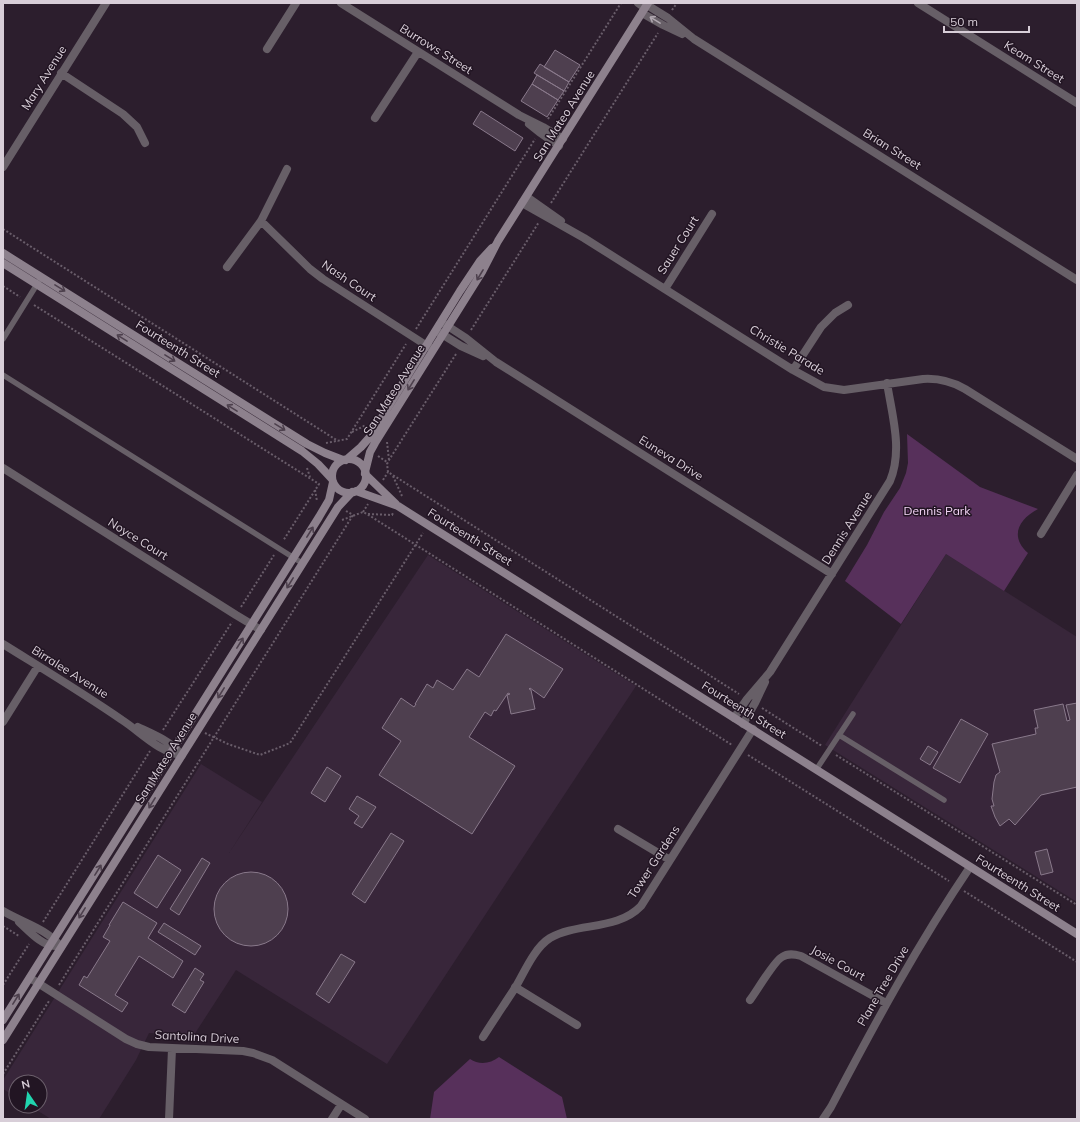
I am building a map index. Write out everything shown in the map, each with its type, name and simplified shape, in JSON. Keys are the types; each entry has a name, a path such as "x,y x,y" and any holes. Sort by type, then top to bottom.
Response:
{"street":[{"name":"Mary Avenue","path":"3,167 106,3"},
{"path":"267,49 296,3"},
{"name":"Burrows Street","path":"340,3 561,143"},
{"name":"Brian Street","path":"638,3 1077,280"},
{"name":"Keam Street","path":"918,3 1077,103"},
{"name":"San Mateo Avenue","path":"365,473 370,452 480,261 498,241 646,7"},
{"path":"375,118 418,52"},
{"path":"61,73 127,117 136,127 145,143"},
{"path":"227,267 260,221 287,169"},
{"name":"Christie Parade","path":"524,200 816,383 833,389 844,390 923,378 946,380 956,384 1077,459"},
{"name":"Sauer Court","path":"665,289 712,214"},
{"name":"Nash Court","path":"260,221 310,269 323,279 430,348"},
{"name":"Fourteenth Street","path":"3,253 307,444 325,453 345,460"},
{"name":"Fourteenth Street","path":"3,263 302,451 318,464 332,480"},
{"path":"793,370 821,327 835,313 848,305"},
{"name":"Euneva Drive","path":"444,324 464,342 832,574"},
{"name":"Euneva Drive","path":"439,332 464,342"},
{"name":"San Mateo Avenue","path":"345,460 361,447 369,438 430,348"},
{"name":"Dennis Avenue","path":"743,724 755,704 770,672 890,481 895,470 897,459 896,440 886,383"},
{"path":"345,460 356,461 360,464 365,473 363,484 354,492 347,493 338,489 332,480 333,470 345,460"},
{"name":"Noyce Court","path":"3,468 261,630"},
{"name":"Fourteenth Street","path":"365,473 398,506 1077,934"},
{"path":"1041,534 1077,475"},
{"name":"San Mateo Avenue","path":"3,1020 294,558 329,500 332,480"},
{"name":"San Mateo Avenue","path":"3,1040 302,563 338,507 354,492"},
{"name":"Fourteenth Street","path":"354,492 398,506"},
{"name":"Birralee Avenue","path":"3,644 123,720 182,755"},
{"path":"3,722 38,666"},
{"name":"Dennis Avenue","path":"734,718 747,699 770,672"},
{"name":"Tower Gardens","path":"483,1037 536,952 549,939 568,932 622,919 636,911 647,897 752,730"},
{"path":"618,829 670,860"},
{"name":"Plane Tree Drive","path":"823,1119 831,1107 886,1003 908,965 970,867"},
{"path":"3,911 37,932 55,939 61,947"},
{"path":"37,932 50,946 61,947"},
{"name":"Josie Court","path":"750,1000 780,958 789,954 795,954 886,1003"},
{"name":"Santolina Drive","path":"30,978 126,1039 148,1047 243,1051 253,1053 272,1060 364,1119"},
{"path":"515,987 576,1025"},
{"path":"169,1119 172,1049"},
{"path":"332,1119 341,1105"}],"lane":[{"path":"3,339 42,277"},
{"path":"3,375 302,563"},
{"path":"816,770 853,714"},
{"path":"839,735 944,800"}],"path":[{"path":"333,442 347,439 621,3"},
{"path":"677,3 387,464 388,472 392,475 747,699"},
{"path":"3,229 339,441"},
{"path":"3,286 310,478 319,484 315,490"},
{"path":"3,1074 353,515 363,512 1077,962"},
{"path":"198,730 214,738 260,755 290,743 428,525"},
{"path":"3,985 236,615"},
{"path":"755,704 1077,905"},
{"path":"3,926 23,939"}],"shaded area":[{"path":"946,554 1077,637 1077,902 825,745"},
{"path":"428,555 636,686 387,1064 236,970 194,1035 149,1033 136,1060 99,1119 51,1119 43,1114 48,1114 48,1074 8,1074 8,1092 3,1089 3,1080 201,764 262,802 229,853"}],"green space":[{"name":"Dennis Park","path":"907,434 980,487 1038,509 1031,513 1021,523 1018,534 1019,540 1022,547 1028,553 1004,591 946,554 901,624 845,581 867,545 884,512 900,488 908,463"},
{"path":"499,1057 562,1097 567,1119 430,1119 434,1092 470,1059 484,1063"}],"building":[{"path":"555,50 580,65 569,82 544,67"},
{"path":"540,64 569,82 564,91 534,73"},
{"path":"537,75 564,91 558,100 532,84"},
{"path":"532,84 558,100 547,117 521,101"},
{"path":"481,111 523,138 515,151 473,124"},
{"path":"506,634 563,669 544,698 530,688 529,689 531,690 535,709 511,714 507,695 510,694 508,693 491,716 485,712 469,737 515,766 472,834 379,775 401,741 382,728 401,698 414,707 427,684 433,688 437,680 453,690 467,669 479,677"},
{"path":"1077,703 1077,787 1041,795 1015,825 1009,819 1000,826 991,806 994,806 992,799 994,782 996,775 1000,772 992,744 1036,734 1035,728 1038,728 1034,710 1063,704 1067,721 1070,720 1066,705"},
{"path":"961,719 988,734 960,783 933,768"},
{"path":"928,746 938,752 930,765 920,759"},
{"path":"327,767 341,776 325,802 311,793"},
{"path":"357,796 376,807 362,828 354,823 359,816 349,809"},
{"path":"391,833 404,841 365,903 352,894"},
{"path":"1047,849 1053,872 1041,875 1035,852"},
{"path":"158,855 181,870 157,908 134,893"},
{"path":"202,858 210,863 179,915 170,909"},
{"path":"251,872 265,875 277,883 285,895 288,909 285,923 277,935 265,943 251,946 237,943 225,935 217,923 214,909 217,895 225,883 237,875"},
{"path":"123,902 157,923 148,938 183,961 173,978 139,956 115,995 128,1003 122,1012 79,985 84,976 87,978 110,941 103,937"},
{"path":"164,923 201,946 195,955 158,932"},
{"path":"341,954 355,962 329,1003 316,994"},
{"path":"195,968 204,974 200,980 204,982 185,1013 172,1005"}]}
